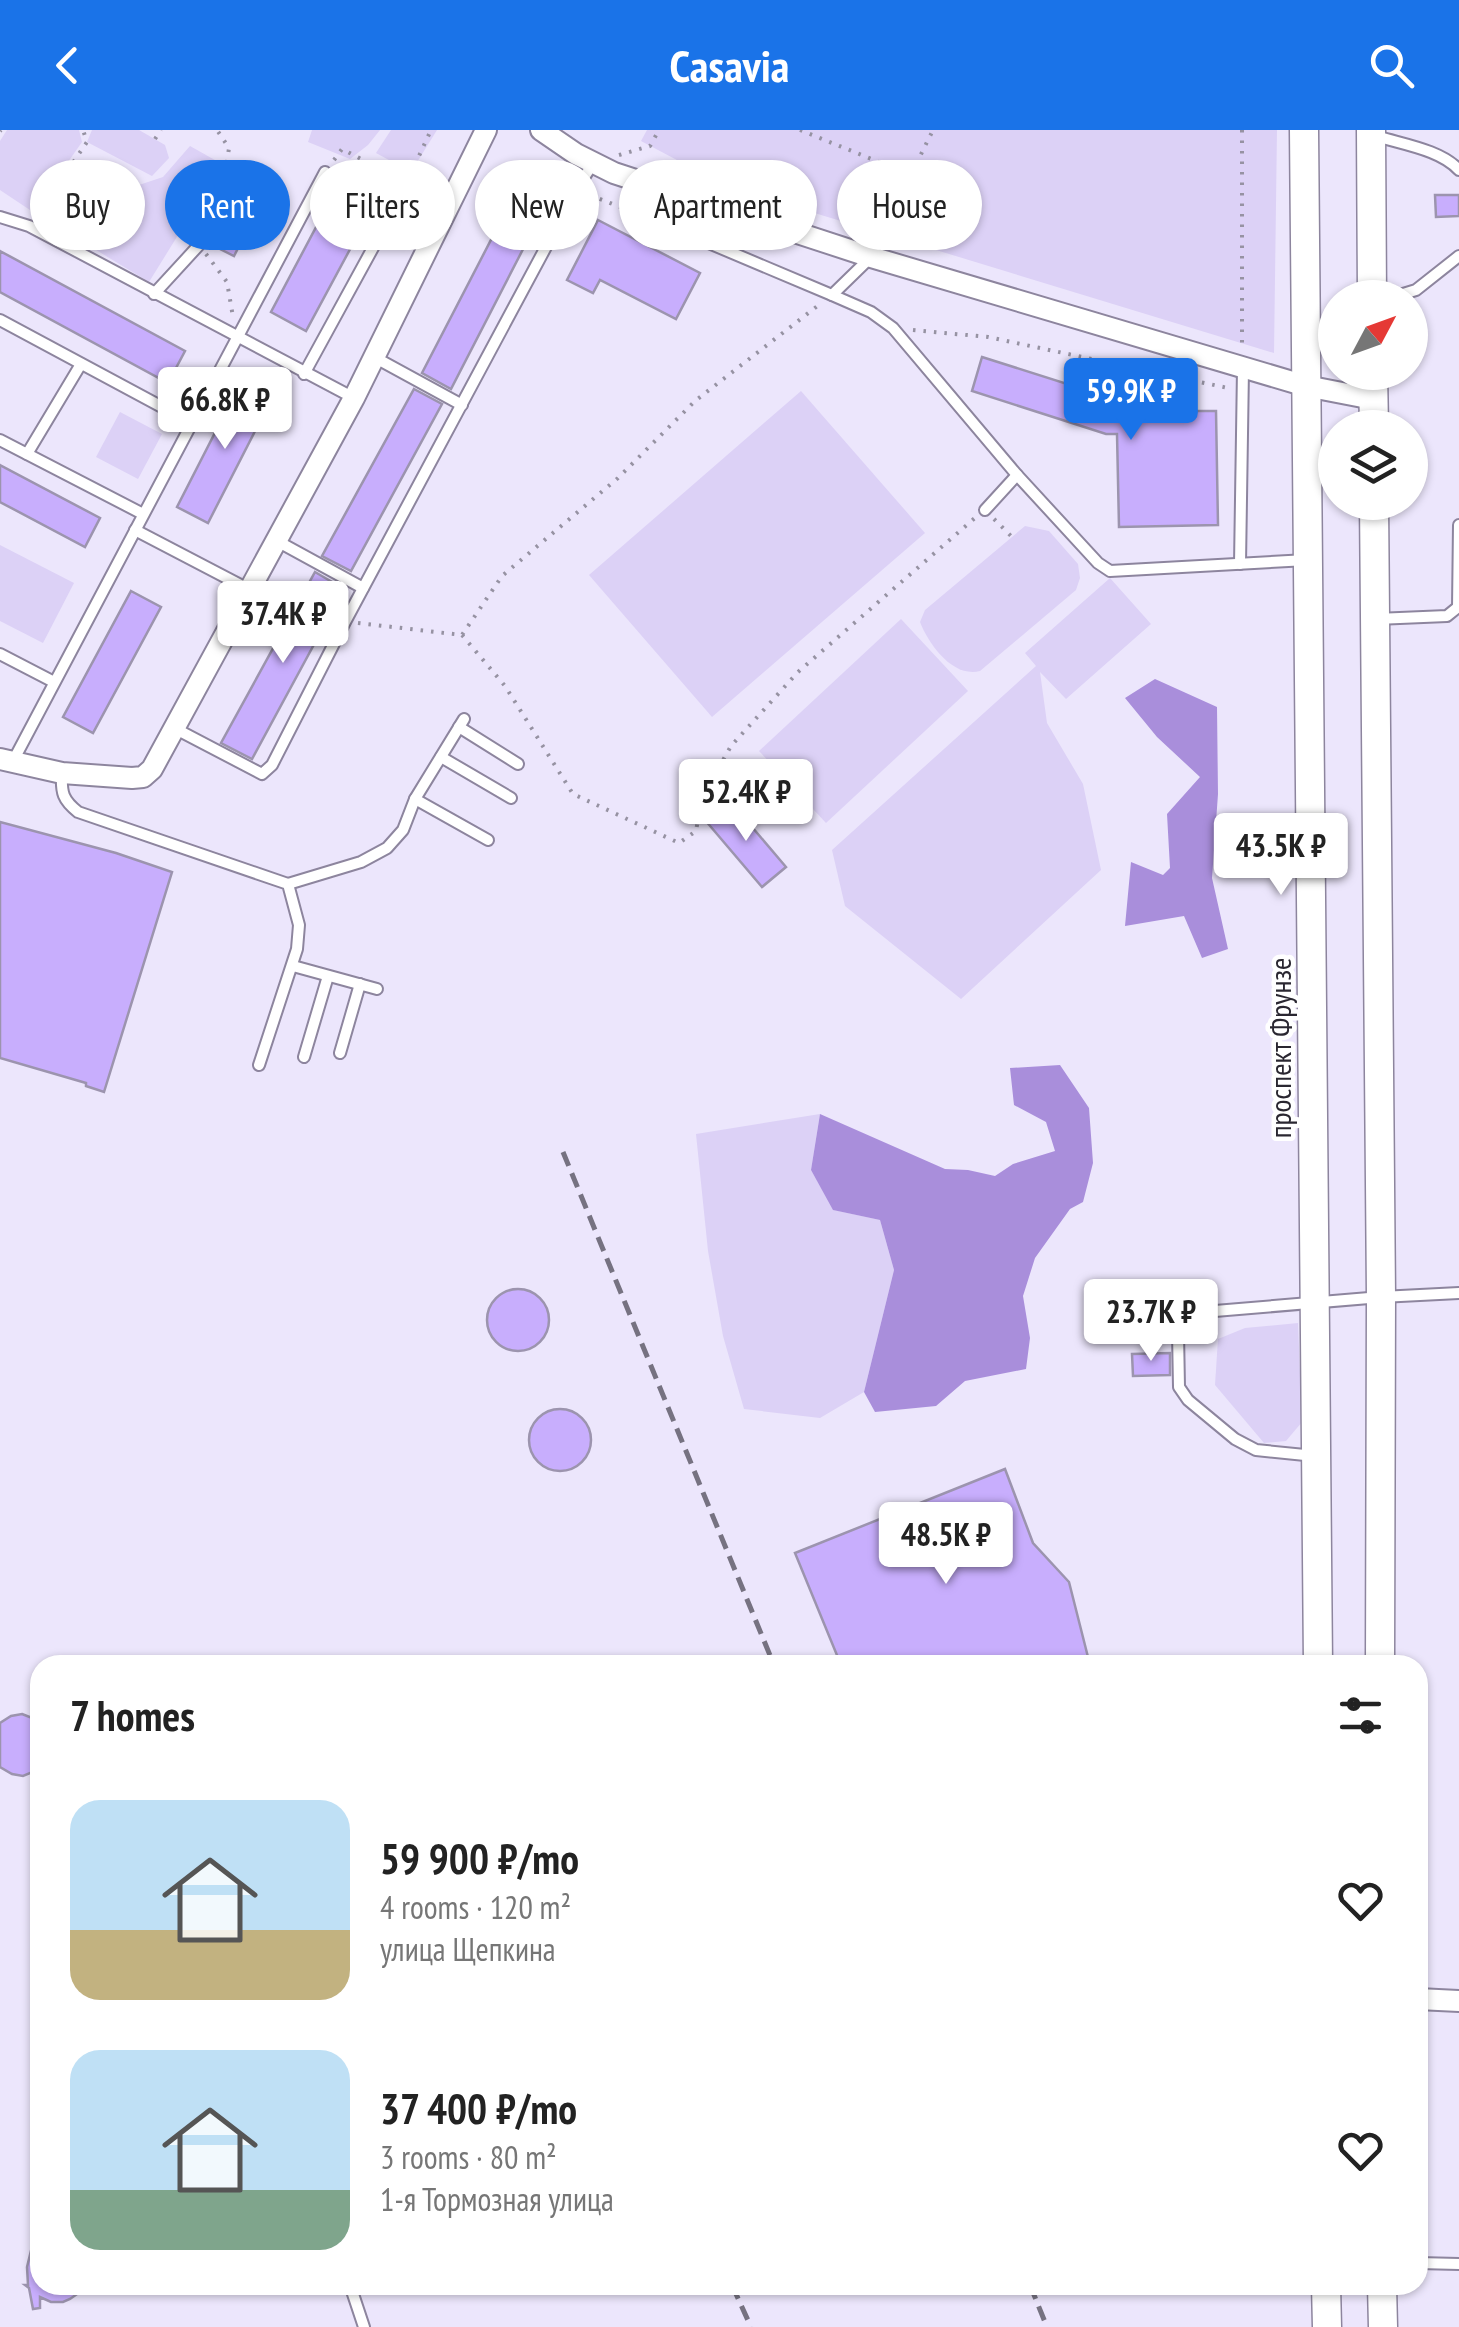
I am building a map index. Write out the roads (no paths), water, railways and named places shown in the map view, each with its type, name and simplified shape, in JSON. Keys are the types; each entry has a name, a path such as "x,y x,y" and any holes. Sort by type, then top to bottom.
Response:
{"main road":[{"name":"проспект Фрунзе","path":"1304,130 1318,1655"},
{"path":"1371,132 1372,280"},
{"path":"1374,520 1380,1655"},
{"path":"1326,2295 1326,2327"},
{"path":"1382,2295 1383,2327"}],"street":[{"path":"455,194 486,130"},
{"path":"541,130 587,160"},
{"path":"599,166 871,257 1242,368 1318,386"},
{"path":"6,761 62,773 132,778 143,777 152,769 354,398 427,250"},
{"path":"1428,2000 1459,2001"}],"lane":[{"path":"1371,132 1434,154 1459,170"},
{"path":"6,761 54,682 310,200"},
{"path":"0,217 30,226 354,398"},
{"path":"154,294 195,250"},
{"path":"304,374 372,250"},
{"path":"174,728 262,774 272,765 544,250"},
{"path":"724,250 871,312 893,328 1017,475 1098,563 1110,571 1307,560"},
{"path":"1428,281 1459,256"},
{"path":"832,295 871,257"},
{"path":"0,320 190,422"},
{"path":"374,356 462,405"},
{"path":"26,454 81,364"},
{"path":"1240,564 1242,368"},
{"path":"0,440 142,514"},
{"path":"984,510 1017,475"},
{"path":"1375,619 1447,616 1458,608 1459,524"},
{"path":"136,530 250,590"},
{"path":"276,540 363,588"},
{"path":"0,654 54,682"},
{"path":"62,773 65,802 78,812 288,884 361,862 387,848 403,830 416,799 462,723 518,764"},
{"path":"442,757 511,798"},
{"path":"416,799 488,840"},
{"path":"259,1065 298,949 299,925 288,884"},
{"path":"293,966 377,989"},
{"path":"304,1057 328,976"},
{"path":"340,1053 360,984"},
{"path":"1315,1456 1256,1450 1235,1440 1188,1400 1180,1387 1178,1334 1203,1312 1459,1293"},
{"path":"1428,2263 1459,2264"},
{"path":"353,2295 364,2327"}],"railway":[{"path":"563,1152 770,1655"},
{"path":"737,2295 751,2327"},
{"path":"1034,2295 1047,2327"}]}
